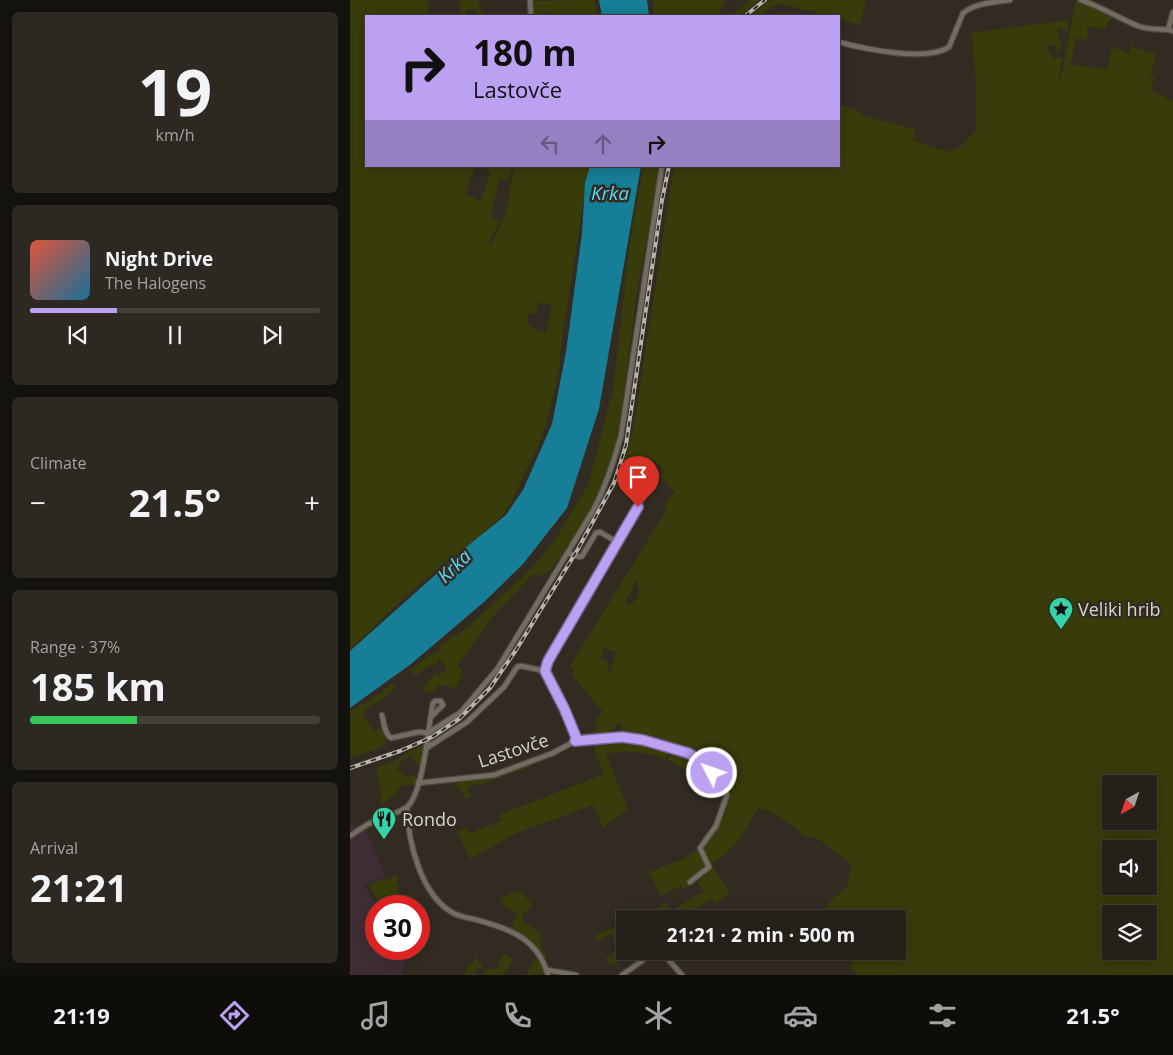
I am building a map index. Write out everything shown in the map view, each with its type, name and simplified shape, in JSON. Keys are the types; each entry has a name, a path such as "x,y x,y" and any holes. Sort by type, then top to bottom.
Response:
{"street":[{"path":"530,0 531,15"},
{"path":"840,42 917,54 937,53 949,47 964,13 968,10 977,5 1010,0"},
{"path":"1081,0 1152,30 1171,31 1173,12"},
{"path":"382,715 390,738 419,732 428,733 461,712 498,668 594,508 614,465 618,446 662,167"},
{"path":"428,747 467,722 504,687 517,667 521,666 545,671 548,661 656,475"},
{"path":"567,553 582,556 596,533 600,532 617,542"},
{"name":"Lastovče","path":"418,783 494,775 553,753 575,741 576,737 564,708 545,671"},
{"path":"432,716 429,725 428,747 414,796 407,807 407,822 416,857 423,878 431,893 455,914 495,925 524,938 537,951 548,973 576,975"},
{"path":"575,741 622,737 643,740 675,749 688,753 700,760 725,786 727,795 716,826 700,848 709,867 690,882"},
{"path":"350,836 375,821 407,807"},
{"path":"669,960 682,975"},
{"path":"622,975 642,961"}],"shaded area":[{"path":"350,0 427,0 430,15 365,15 365,167 475,167 466,194 480,201 491,172 481,167 512,167 509,180 499,179 491,218 500,222 488,243 491,245 506,213 514,167 591,167 586,186 559,370 542,438 504,514 479,537 410,592 350,650","holes":["539,302 552,305 546,333 534,329 534,327 527,324 529,313 536,314"]},
{"path":"460,0 479,0 480,10 485,15 475,15 475,9 467,9 465,15 454,15 461,14"},
{"path":"595,0 597,15 550,15 550,12 542,12 542,15 533,15 532,1"},
{"path":"653,0 725,0 719,15 655,15"},
{"path":"751,0 760,0 741,15 730,15"},
{"path":"771,0 866,0 860,25 840,19 840,15 824,15 778,3 760,15 751,15"},
{"path":"1077,0 1113,14 1105,29 1088,26 1087,40 1076,38 1070,65 1108,69 1112,43 1115,50 1119,49 1129,54 1133,39 1133,47 1147,54 1149,52 1156,55 1150,75 1155,77 1150,90 1173,101 1173,975 858,975 852,969 850,960 906,960 906,910 826,910 825,907 847,887 851,868 847,861 820,840 803,835 795,827 769,811 758,808 734,845 711,864 730,892 716,904 710,899 695,910 673,910 704,891 697,882 709,872 710,864 708,864 698,878 684,889 681,886 661,896 649,872 683,859 697,850 713,832 727,809 726,790 667,760 675,750 695,760 723,785 725,783 698,757 689,752 658,743 625,736 620,730 622,727 619,723 605,737 581,738 587,732 591,734 598,725 594,721 603,712 572,675 574,671 570,666 667,509 664,506 675,492 661,478 664,470 653,461 646,469 635,464 626,476 631,480 630,483 618,477 628,449 636,413 674,167 840,167 840,104 860,112 862,115 916,130 913,140 943,151 955,150 976,130 976,83 971,33 1069,20 1067,32 1059,28 1057,31 1061,41 1060,53 1053,45 1046,48 1051,53 1051,58 1062,58 1059,82","holes":["637,579 639,591 637,599 628,606 626,601","604,648 616,652 610,674 607,672 609,662 601,659"]},
{"path":"643,167 660,167 638,286 619,427 605,484 585,522 550,571 538,576 532,575 494,615 457,666 463,671 456,688 437,685 435,690 430,693 422,689 436,673 440,675 447,668 439,659 436,665 429,665 417,675 413,674 411,670 426,658 438,652 440,645 468,627 532,568 555,540 588,485 613,390 629,249"},
{"path":"392,683 396,686 389,694 363,711 367,722 374,731 382,727 386,743 379,748 350,758 350,711 383,691"},
{"path":"636,740 673,750 664,759 650,754 635,752 606,754 628,809 603,828 593,805 515,834 470,859 457,831 467,828 470,833 501,821 499,815 604,774 594,751 592,741"},
{"path":"424,744 426,745 420,765 416,764 411,755 399,762 400,766 396,768 406,777 412,774 416,776 415,785 402,785 392,797 380,806 381,793 376,768 392,762"},
{"path":"531,765 533,766 478,785 474,783 468,788 471,797 466,799 460,789 455,786 456,783 495,777"},
{"path":"350,824 366,830 386,877 363,884 370,895 365,895 365,960 405,960 401,975 350,975"},
{"path":"399,875 397,881 399,887 397,889 400,895 374,895 368,884"},
{"path":"521,891 533,906 521,916 522,921 542,934 540,944 547,956 544,957 536,945 510,928 518,914 499,901 511,893"},
{"path":"665,902 670,910 656,910 658,909"},
{"path":"616,927 616,946 611,934 595,942 596,935"},
{"path":"616,949 616,960 620,960 613,967 605,959"},
{"path":"503,954 512,958 511,964 502,975 484,975 485,971 491,968 496,970"},
{"path":"538,956 544,967 544,974 526,975"},
{"path":"476,957 478,958 477,962 483,964 481,969 477,968 474,973 478,975 464,975 469,963 472,964"}],"water":[{"path":"599,0 647,0 649,15 602,15"},
{"name":"Krka","path":"590,167 641,167 599,409 567,508 523,564 484,602 411,664 350,708 350,651 470,544 506,515 523,490 552,424 566,352 582,233 585,183"}],"railway":[{"path":"746,15 765,0"},
{"path":"350,768 400,751 432,737 459,719 490,688 516,650 578,549 614,483 626,445 662,200 669,167"}],"place":[{"name":"Veliki hrib","path":"1061,630"},
{"name":"Rondo","path":"384,840"}],"route":[{"path":"638,507 576,611 548,661 545,671 564,708 576,737 575,741 622,737 643,740 688,753 700,760 712,773"}]}
